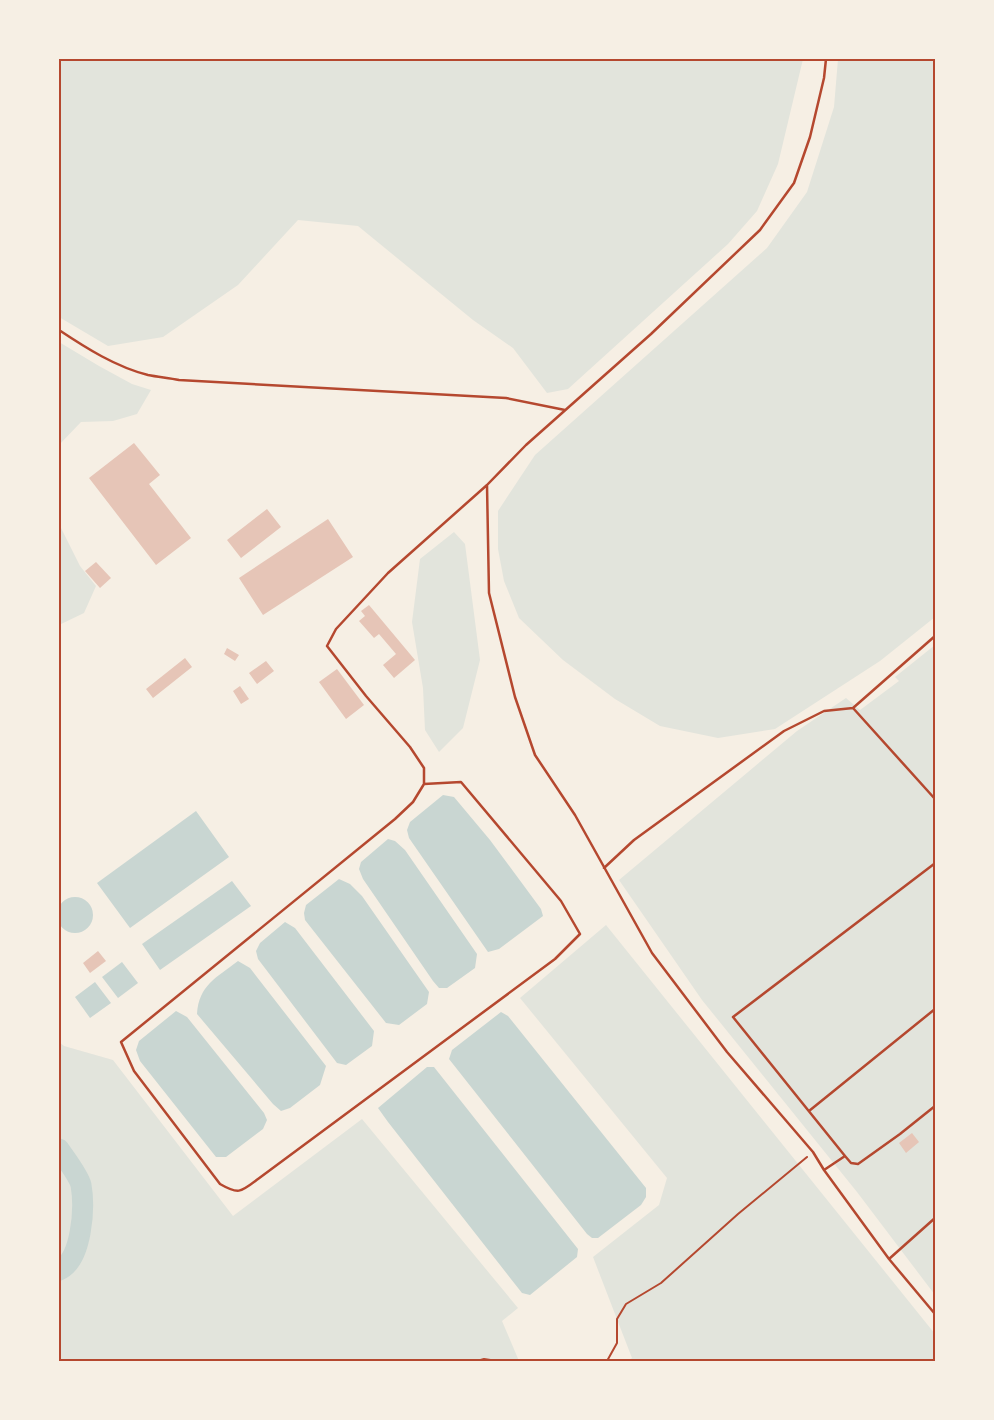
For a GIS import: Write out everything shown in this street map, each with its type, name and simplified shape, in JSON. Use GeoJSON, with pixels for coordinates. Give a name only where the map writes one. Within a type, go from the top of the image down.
{"type":"FeatureCollection","features":[{"type":"Feature","properties":{"kind":"lane"},"geometry":{"type":"LineString","coordinates":[[424,784],[461,782],[561,901],[580,934],[555,959],[258,1179],[243,1190],[232,1191],[220,1184],[134,1071],[121,1042],[396,819],[413,802],[424,784],[424,768],[410,747],[366,696],[327,646],[336,630],[388,573],[487,485],[526,444],[650,334],[760,230],[794,183],[810,137],[824,78],[826,59]]}},
{"type":"Feature","properties":{"kind":"lane"},"geometry":{"type":"LineString","coordinates":[[59,330],[78,343],[120,365],[147,375],[179,380],[506,398],[565,410]]}},
{"type":"Feature","properties":{"kind":"lane"},"geometry":{"type":"LineString","coordinates":[[487,485],[489,593],[515,697],[535,755],[575,815],[652,953],[727,1052],[813,1152],[889,1259],[935,1314]]}},
{"type":"Feature","properties":{"kind":"lane"},"geometry":{"type":"LineString","coordinates":[[604,868],[634,840],[784,731],[824,711],[852,708],[935,636]]}},
{"type":"Feature","properties":{"kind":"lane"},"geometry":{"type":"LineString","coordinates":[[852,708],[935,799]]}},
{"type":"Feature","properties":{"kind":"lane"},"geometry":{"type":"LineString","coordinates":[[935,862],[733,1016],[851,1163],[858,1164],[935,1106]]}},
{"type":"Feature","properties":{"kind":"lane"},"geometry":{"type":"LineString","coordinates":[[809,1112],[935,1009]]}},
{"type":"Feature","properties":{"kind":"lane"},"geometry":{"type":"LineString","coordinates":[[824,1170],[845,1156]]}},
{"type":"Feature","properties":{"kind":"lane"},"geometry":{"type":"LineString","coordinates":[[889,1259],[935,1218]]}},
{"type":"Feature","properties":{"kind":"path"},"geometry":{"type":"LineString","coordinates":[[607,1361],[617,1343],[618,1319],[626,1304],[661,1283],[738,1214],[813,1152]]}},
{"type":"Feature","properties":{"kind":"path"},"geometry":{"type":"LineString","coordinates":[[477,1361],[484,1359],[497,1361]]}},
{"type":"Feature","properties":{"kind":"shaded area"},"geometry":{"type":"Polygon","coordinates":[[[59,59],[803,59],[778,164],[757,211],[728,244],[568,389],[547,393],[513,348],[473,320],[358,226],[298,220],[238,285],[163,337],[108,346],[59,317],[59,59]]]}},
{"type":"Feature","properties":{"kind":"shaded area"},"geometry":{"type":"Polygon","coordinates":[[[838,59],[935,59],[935,617],[880,661],[775,729],[718,738],[660,726],[615,699],[563,660],[519,618],[504,581],[498,549],[498,511],[535,455],[767,248],[807,192],[834,107],[838,59]]]}},
{"type":"Feature","properties":{"kind":"shaded area"},"geometry":{"type":"Polygon","coordinates":[[[59,342],[132,384],[151,390],[137,414],[113,421],[81,422],[59,445],[59,342]]]}},
{"type":"Feature","properties":{"kind":"shaded area"},"geometry":{"type":"Polygon","coordinates":[[[59,524],[80,566],[96,586],[84,613],[59,625],[59,524]]]}},
{"type":"Feature","properties":{"kind":"shaded area"},"geometry":{"type":"Polygon","coordinates":[[[454,532],[465,544],[480,660],[463,728],[439,752],[425,730],[423,688],[412,622],[420,559],[454,532]]]}},
{"type":"Feature","properties":{"kind":"shaded area"},"geometry":{"type":"Polygon","coordinates":[[[935,645],[935,1295],[857,1192],[702,1000],[619,880],[797,731],[846,698],[860,710],[899,681],[895,677],[935,645]]]}},
{"type":"Feature","properties":{"kind":"shaded area"},"geometry":{"type":"Polygon","coordinates":[[[443,795],[454,797],[490,840],[541,909],[543,916],[499,949],[488,952],[409,838],[407,830],[410,822],[443,795]]]}},
{"type":"Feature","properties":{"kind":"shaded area"},"geometry":{"type":"Polygon","coordinates":[[[196,811],[229,857],[130,928],[97,883],[196,811]]]}},
{"type":"Feature","properties":{"kind":"shaded area"},"geometry":{"type":"Polygon","coordinates":[[[388,839],[395,841],[405,850],[477,954],[475,968],[447,988],[439,988],[433,981],[363,879],[359,869],[361,862],[388,839]]]}},
{"type":"Feature","properties":{"kind":"shaded area"},"geometry":{"type":"Polygon","coordinates":[[[339,879],[350,884],[362,896],[429,992],[427,1004],[399,1025],[386,1023],[305,920],[306,905],[339,879]]]}},
{"type":"Feature","properties":{"kind":"shaded area"},"geometry":{"type":"Polygon","coordinates":[[[232,881],[251,906],[160,970],[142,944],[232,881]]]}},
{"type":"Feature","properties":{"kind":"shaded area"},"geometry":{"type":"Polygon","coordinates":[[[75,897],[87,903],[93,915],[87,927],[75,933],[63,927],[57,915],[63,903],[75,897]]]}},
{"type":"Feature","properties":{"kind":"shaded area"},"geometry":{"type":"Polygon","coordinates":[[[285,922],[295,928],[374,1031],[372,1046],[346,1065],[337,1063],[258,959],[256,951],[260,943],[285,922]]]}},
{"type":"Feature","properties":{"kind":"shaded area"},"geometry":{"type":"Polygon","coordinates":[[[606,925],[935,1334],[935,1361],[628,1361],[632,1358],[593,1257],[659,1205],[667,1178],[520,998],[606,925]]]}},
{"type":"Feature","properties":{"kind":"shaded area"},"geometry":{"type":"Polygon","coordinates":[[[238,961],[250,968],[326,1066],[320,1085],[290,1108],[281,1111],[197,1014],[198,1004],[205,989],[238,961]]]}},
{"type":"Feature","properties":{"kind":"shaded area"},"geometry":{"type":"Polygon","coordinates":[[[122,962],[138,983],[118,998],[102,977],[122,962]]]}},
{"type":"Feature","properties":{"kind":"shaded area"},"geometry":{"type":"Polygon","coordinates":[[[95,982],[111,1003],[90,1018],[75,997],[95,982]]]}},
{"type":"Feature","properties":{"kind":"shaded area"},"geometry":{"type":"Polygon","coordinates":[[[176,1011],[187,1017],[264,1113],[267,1120],[263,1129],[226,1157],[216,1157],[140,1061],[136,1050],[139,1041],[176,1011]]]}},
{"type":"Feature","properties":{"kind":"shaded area"},"geometry":{"type":"Polygon","coordinates":[[[501,1012],[508,1016],[646,1188],[646,1197],[641,1205],[598,1238],[592,1238],[587,1234],[449,1059],[452,1050],[501,1012]]]}},
{"type":"Feature","properties":{"kind":"shaded area"},"geometry":{"type":"Polygon","coordinates":[[[59,1042],[64,1046],[113,1060],[233,1216],[362,1119],[518,1308],[502,1321],[519,1361],[59,1361],[59,1042]]]}},
{"type":"Feature","properties":{"kind":"shaded area"},"geometry":{"type":"Polygon","coordinates":[[[427,1067],[434,1067],[578,1249],[577,1257],[530,1295],[522,1293],[378,1108],[427,1067]]]}},
{"type":"Feature","properties":{"kind":"building"},"geometry":{"type":"Polygon","coordinates":[[[134,443],[160,475],[149,484],[191,538],[156,565],[89,478],[134,443]]]}},
{"type":"Feature","properties":{"kind":"building"},"geometry":{"type":"Polygon","coordinates":[[[267,509],[281,527],[241,558],[227,540],[267,509]]]}},
{"type":"Feature","properties":{"kind":"building"},"geometry":{"type":"Polygon","coordinates":[[[328,519],[353,557],[263,615],[239,578],[328,519]]]}},
{"type":"Feature","properties":{"kind":"building"},"geometry":{"type":"Polygon","coordinates":[[[96,562],[111,578],[100,588],[85,571],[96,562]]]}},
{"type":"Feature","properties":{"kind":"building"},"geometry":{"type":"Polygon","coordinates":[[[369,605],[415,660],[394,678],[383,665],[396,654],[379,634],[374,638],[359,621],[365,616],[361,611],[369,605]]]}},
{"type":"Feature","properties":{"kind":"building"},"geometry":{"type":"Polygon","coordinates":[[[227,648],[239,655],[235,661],[224,654],[227,648]]]}},
{"type":"Feature","properties":{"kind":"building"},"geometry":{"type":"Polygon","coordinates":[[[185,658],[192,667],[153,698],[146,689],[185,658]]]}},
{"type":"Feature","properties":{"kind":"building"},"geometry":{"type":"Polygon","coordinates":[[[266,661],[274,671],[257,684],[249,673],[266,661]]]}},
{"type":"Feature","properties":{"kind":"building"},"geometry":{"type":"Polygon","coordinates":[[[337,669],[364,705],[346,719],[319,682],[337,669]]]}},
{"type":"Feature","properties":{"kind":"building"},"geometry":{"type":"Polygon","coordinates":[[[240,686],[249,699],[241,704],[233,691],[240,686]]]}},
{"type":"Feature","properties":{"kind":"building"},"geometry":{"type":"Polygon","coordinates":[[[98,951],[106,961],[90,973],[83,963],[98,951]]]}},
{"type":"Feature","properties":{"kind":"building"},"geometry":{"type":"Polygon","coordinates":[[[912,1133],[919,1142],[906,1153],[899,1143],[912,1133]]]}},
{"type":"Feature","properties":{"kind":"waterway"},"geometry":{"type":"LineString","coordinates":[[59,1149],[80,1181],[82,1195],[82,1219],[77,1245],[73,1256],[59,1270]]}}]}
